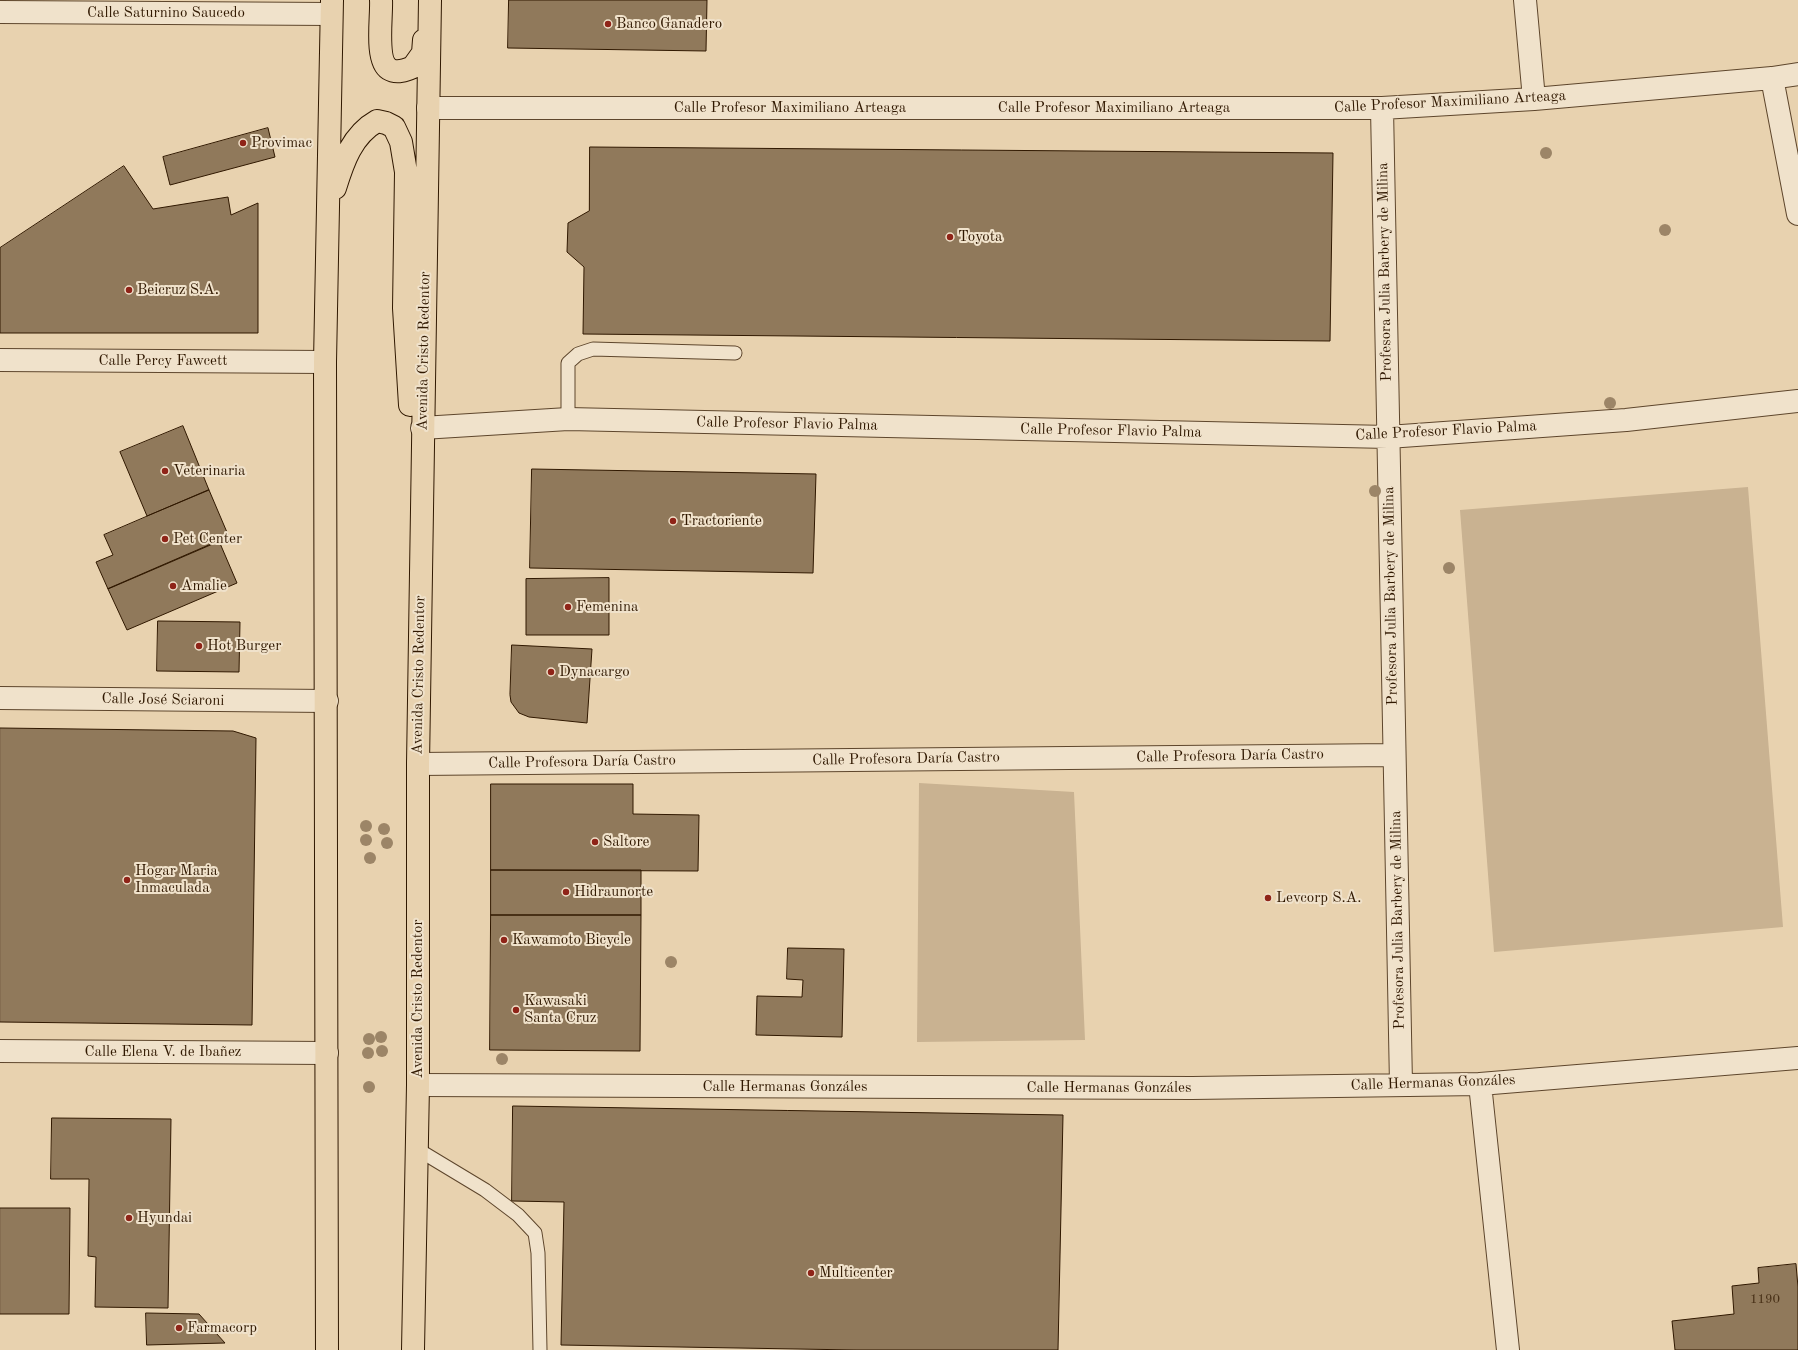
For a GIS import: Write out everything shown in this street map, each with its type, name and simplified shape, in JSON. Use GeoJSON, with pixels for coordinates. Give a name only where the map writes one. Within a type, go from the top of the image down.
{"type":"FeatureCollection","features":[{"type":"Feature","properties":{"kind":"main road"},"geometry":{"type":"LineString","coordinates":[[381,0],[380,34],[383,61],[390,70],[398,72],[413,67],[422,53],[429,0]]}},
{"type":"Feature","properties":{"kind":"main road","name":"Avenida Cristo Redentor"},"geometry":{"type":"LineString","coordinates":[[413,1350],[418,1085],[418,764],[429,0]]}},
{"type":"Feature","properties":{"kind":"main road"},"geometry":{"type":"LineString","coordinates":[[327,1350],[327,701],[325,362],[332,7]]}},
{"type":"Feature","properties":{"kind":"main road"},"geometry":{"type":"LineString","coordinates":[[328,209],[343,163],[358,136],[377,121],[394,127],[401,142],[406,172],[404,301],[405,339],[412,434],[417,465],[422,479]]}},
{"type":"Feature","properties":{"kind":"street"},"geometry":{"type":"LineString","coordinates":[[1525,0],[1534,99]]}},
{"type":"Feature","properties":{"kind":"street","name":"Calle Saturnino Saucedo"},"geometry":{"type":"LineString","coordinates":[[0,12],[332,7]]}},
{"type":"Feature","properties":{"kind":"street","name":"Calle Profesor Maximiliano Arteaga"},"geometry":{"type":"LineString","coordinates":[[428,108],[1382,108],[1534,99],[1772,78],[1798,74]]}},
{"type":"Feature","properties":{"kind":"street"},"geometry":{"type":"LineString","coordinates":[[1772,78],[1798,214]]}},
{"type":"Feature","properties":{"kind":"street","name":"Profesora Julia Barbery de Milina"},"geometry":{"type":"LineString","coordinates":[[1382,108],[1401,1084]]}},
{"type":"Feature","properties":{"kind":"street","name":"Calle Percy Fawcett"},"geometry":{"type":"LineString","coordinates":[[0,360],[325,362]]}},
{"type":"Feature","properties":{"kind":"street","name":"Calle Profesor Flavio Palma"},"geometry":{"type":"LineString","coordinates":[[422,428],[568,419],[1388,437],[1626,420],[1798,401]]}},
{"type":"Feature","properties":{"kind":"street","name":"Calle José Sciaroni"},"geometry":{"type":"LineString","coordinates":[[0,698],[327,701]]}},
{"type":"Feature","properties":{"kind":"street","name":"Calle Profesora Daría Castro"},"geometry":{"type":"LineString","coordinates":[[418,764],[1394,755]]}},
{"type":"Feature","properties":{"kind":"street","name":"Calle Elena V. de Ibañez"},"geometry":{"type":"LineString","coordinates":[[0,1051],[327,1053]]}},
{"type":"Feature","properties":{"kind":"street","name":"Calle Hermanas Gonzáles"},"geometry":{"type":"LineString","coordinates":[[418,1085],[1192,1088],[1480,1084],[1798,1058]]}},
{"type":"Feature","properties":{"kind":"street"},"geometry":{"type":"LineString","coordinates":[[1480,1084],[1508,1350]]}},
{"type":"Feature","properties":{"kind":"lane"},"geometry":{"type":"LineString","coordinates":[[568,419],[568,363],[578,354],[593,349],[735,353]]}},
{"type":"Feature","properties":{"kind":"lane"},"geometry":{"type":"LineString","coordinates":[[417,1149],[485,1190],[518,1215],[535,1233],[538,1253],[540,1350]]}},
{"type":"Feature","properties":{"kind":"shaded area"},"geometry":{"type":"Polygon","coordinates":[[[1748,487],[1783,927],[1494,952],[1460,510],[1748,487]]]}},
{"type":"Feature","properties":{"kind":"shaded area"},"geometry":{"type":"Polygon","coordinates":[[[919,783],[1074,792],[1085,1040],[917,1042],[919,783]]]}},
{"type":"Feature","properties":{"kind":"building","name":"Banco Ganadero"},"geometry":{"type":"Polygon","coordinates":[[[509,0],[707,0],[706,51],[508,48],[509,0]]]}},
{"type":"Feature","properties":{"kind":"building","name":"Provimac"},"geometry":{"type":"Polygon","coordinates":[[[268,128],[275,157],[170,185],[163,157],[268,128]]]}},
{"type":"Feature","properties":{"kind":"building","name":"Toyota"},"geometry":{"type":"Polygon","coordinates":[[[590,147],[1333,153],[1330,341],[583,334],[584,267],[567,252],[568,223],[589,211],[590,147]]]}},
{"type":"Feature","properties":{"kind":"building","name":"Beicruz S.A."},"geometry":{"type":"Polygon","coordinates":[[[124,166],[153,209],[228,197],[231,215],[258,203],[258,333],[0,333],[0,248],[124,166]]]}},
{"type":"Feature","properties":{"kind":"building","name":"Veterinaria"},"geometry":{"type":"Polygon","coordinates":[[[183,426],[209,490],[147,516],[120,452],[183,426]]]}},
{"type":"Feature","properties":{"kind":"building","name":"Tractoriente"},"geometry":{"type":"Polygon","coordinates":[[[532,469],[816,474],[813,573],[530,568],[532,469]]]}},
{"type":"Feature","properties":{"kind":"building","name":"Pet Center"},"geometry":{"type":"Polygon","coordinates":[[[209,490],[229,537],[108,589],[96,562],[113,555],[104,535],[209,490]]]}},
{"type":"Feature","properties":{"kind":"building","name":"Amalie"},"geometry":{"type":"Polygon","coordinates":[[[219,541],[237,583],[127,630],[108,589],[219,541]]]}},
{"type":"Feature","properties":{"kind":"building","name":"Femenina"},"geometry":{"type":"Polygon","coordinates":[[[609,578],[609,635],[526,635],[526,579],[609,578]]]}},
{"type":"Feature","properties":{"kind":"building","name":"Hot Burger"},"geometry":{"type":"Polygon","coordinates":[[[158,621],[240,622],[239,672],[157,671],[158,621]]]}},
{"type":"Feature","properties":{"kind":"building","name":"Dynacargo"},"geometry":{"type":"Polygon","coordinates":[[[512,645],[592,649],[587,723],[529,717],[519,713],[511,702],[510,695],[512,645]]]}},
{"type":"Feature","properties":{"kind":"building","name":"Hogar Maria Inmaculada"},"geometry":{"type":"Polygon","coordinates":[[[0,728],[233,731],[256,738],[252,1025],[0,1022],[0,728]]]}},
{"type":"Feature","properties":{"kind":"building","name":"Saltore"},"geometry":{"type":"Polygon","coordinates":[[[491,784],[633,784],[633,814],[699,815],[698,871],[491,870],[491,784]]]}},
{"type":"Feature","properties":{"kind":"building","name":"Hidraunorte"},"geometry":{"type":"Polygon","coordinates":[[[491,870],[641,870],[641,915],[491,915],[491,870]]]}},
{"type":"Feature","properties":{"kind":"building"},"geometry":{"type":"Polygon","coordinates":[[[491,915],[641,915],[640,1051],[490,1050],[491,915]]]}},
{"type":"Feature","properties":{"kind":"building"},"geometry":{"type":"Polygon","coordinates":[[[788,948],[844,949],[842,1037],[756,1035],[757,996],[802,997],[803,980],[787,979],[788,948]]]}},
{"type":"Feature","properties":{"kind":"building","name":"Multicenter"},"geometry":{"type":"Polygon","coordinates":[[[513,1106],[1063,1115],[1058,1350],[856,1350],[561,1345],[564,1202],[512,1201],[513,1106]]]}},
{"type":"Feature","properties":{"kind":"building","name":"Hyundai"},"geometry":{"type":"Polygon","coordinates":[[[52,1118],[171,1119],[168,1308],[95,1307],[96,1257],[88,1256],[89,1179],[51,1179],[52,1118]]]}},
{"type":"Feature","properties":{"kind":"building"},"geometry":{"type":"Polygon","coordinates":[[[0,1208],[70,1208],[69,1314],[0,1314],[0,1208]]]}},
{"type":"Feature","properties":{"kind":"building"},"geometry":{"type":"Polygon","coordinates":[[[1796,1264],[1798,1287],[1798,1350],[1675,1350],[1672,1321],[1734,1314],[1732,1286],[1759,1283],[1758,1268],[1796,1264]]]}},
{"type":"Feature","properties":{"kind":"building","name":"Farmacorp"},"geometry":{"type":"Polygon","coordinates":[[[146,1313],[199,1314],[225,1343],[147,1345],[146,1313]]]}},
{"type":"Feature","properties":{"kind":"place","name":"Banco Ganadero"},"geometry":{"type":"Point","coordinates":[608,24]}},
{"type":"Feature","properties":{"kind":"place","name":"Provimac"},"geometry":{"type":"Point","coordinates":[243,143]}},
{"type":"Feature","properties":{"kind":"place","name":"Toyota"},"geometry":{"type":"Point","coordinates":[950,237]}},
{"type":"Feature","properties":{"kind":"place","name":"Beicruz S.A."},"geometry":{"type":"Point","coordinates":[129,290]}},
{"type":"Feature","properties":{"kind":"place","name":"Veterinaria"},"geometry":{"type":"Point","coordinates":[165,471]}},
{"type":"Feature","properties":{"kind":"place","name":"Tractoriente"},"geometry":{"type":"Point","coordinates":[673,521]}},
{"type":"Feature","properties":{"kind":"place","name":"Pet Center"},"geometry":{"type":"Point","coordinates":[165,539]}},
{"type":"Feature","properties":{"kind":"place","name":"Amalie"},"geometry":{"type":"Point","coordinates":[173,586]}},
{"type":"Feature","properties":{"kind":"place","name":"Femenina"},"geometry":{"type":"Point","coordinates":[568,607]}},
{"type":"Feature","properties":{"kind":"place","name":"Hot Burger"},"geometry":{"type":"Point","coordinates":[199,646]}},
{"type":"Feature","properties":{"kind":"place","name":"Dynacargo"},"geometry":{"type":"Point","coordinates":[551,672]}},
{"type":"Feature","properties":{"kind":"place","name":"Saltore"},"geometry":{"type":"Point","coordinates":[595,842]}},
{"type":"Feature","properties":{"kind":"place","name":"Hogar Maria Inmaculada"},"geometry":{"type":"Point","coordinates":[127,880]}},
{"type":"Feature","properties":{"kind":"place","name":"Hidraunorte"},"geometry":{"type":"Point","coordinates":[566,892]}},
{"type":"Feature","properties":{"kind":"place","name":"Levcorp S.A."},"geometry":{"type":"Point","coordinates":[1268,898]}},
{"type":"Feature","properties":{"kind":"place","name":"Kawamoto Bicycle"},"geometry":{"type":"Point","coordinates":[504,940]}},
{"type":"Feature","properties":{"kind":"place","name":"Kawasaki Santa Cruz"},"geometry":{"type":"Point","coordinates":[516,1010]}},
{"type":"Feature","properties":{"kind":"place","name":"Hyundai"},"geometry":{"type":"Point","coordinates":[129,1218]}},
{"type":"Feature","properties":{"kind":"place","name":"Multicenter"},"geometry":{"type":"Point","coordinates":[811,1273]}},
{"type":"Feature","properties":{"kind":"place","name":"Farmacorp"},"geometry":{"type":"Point","coordinates":[179,1328]}}]}
